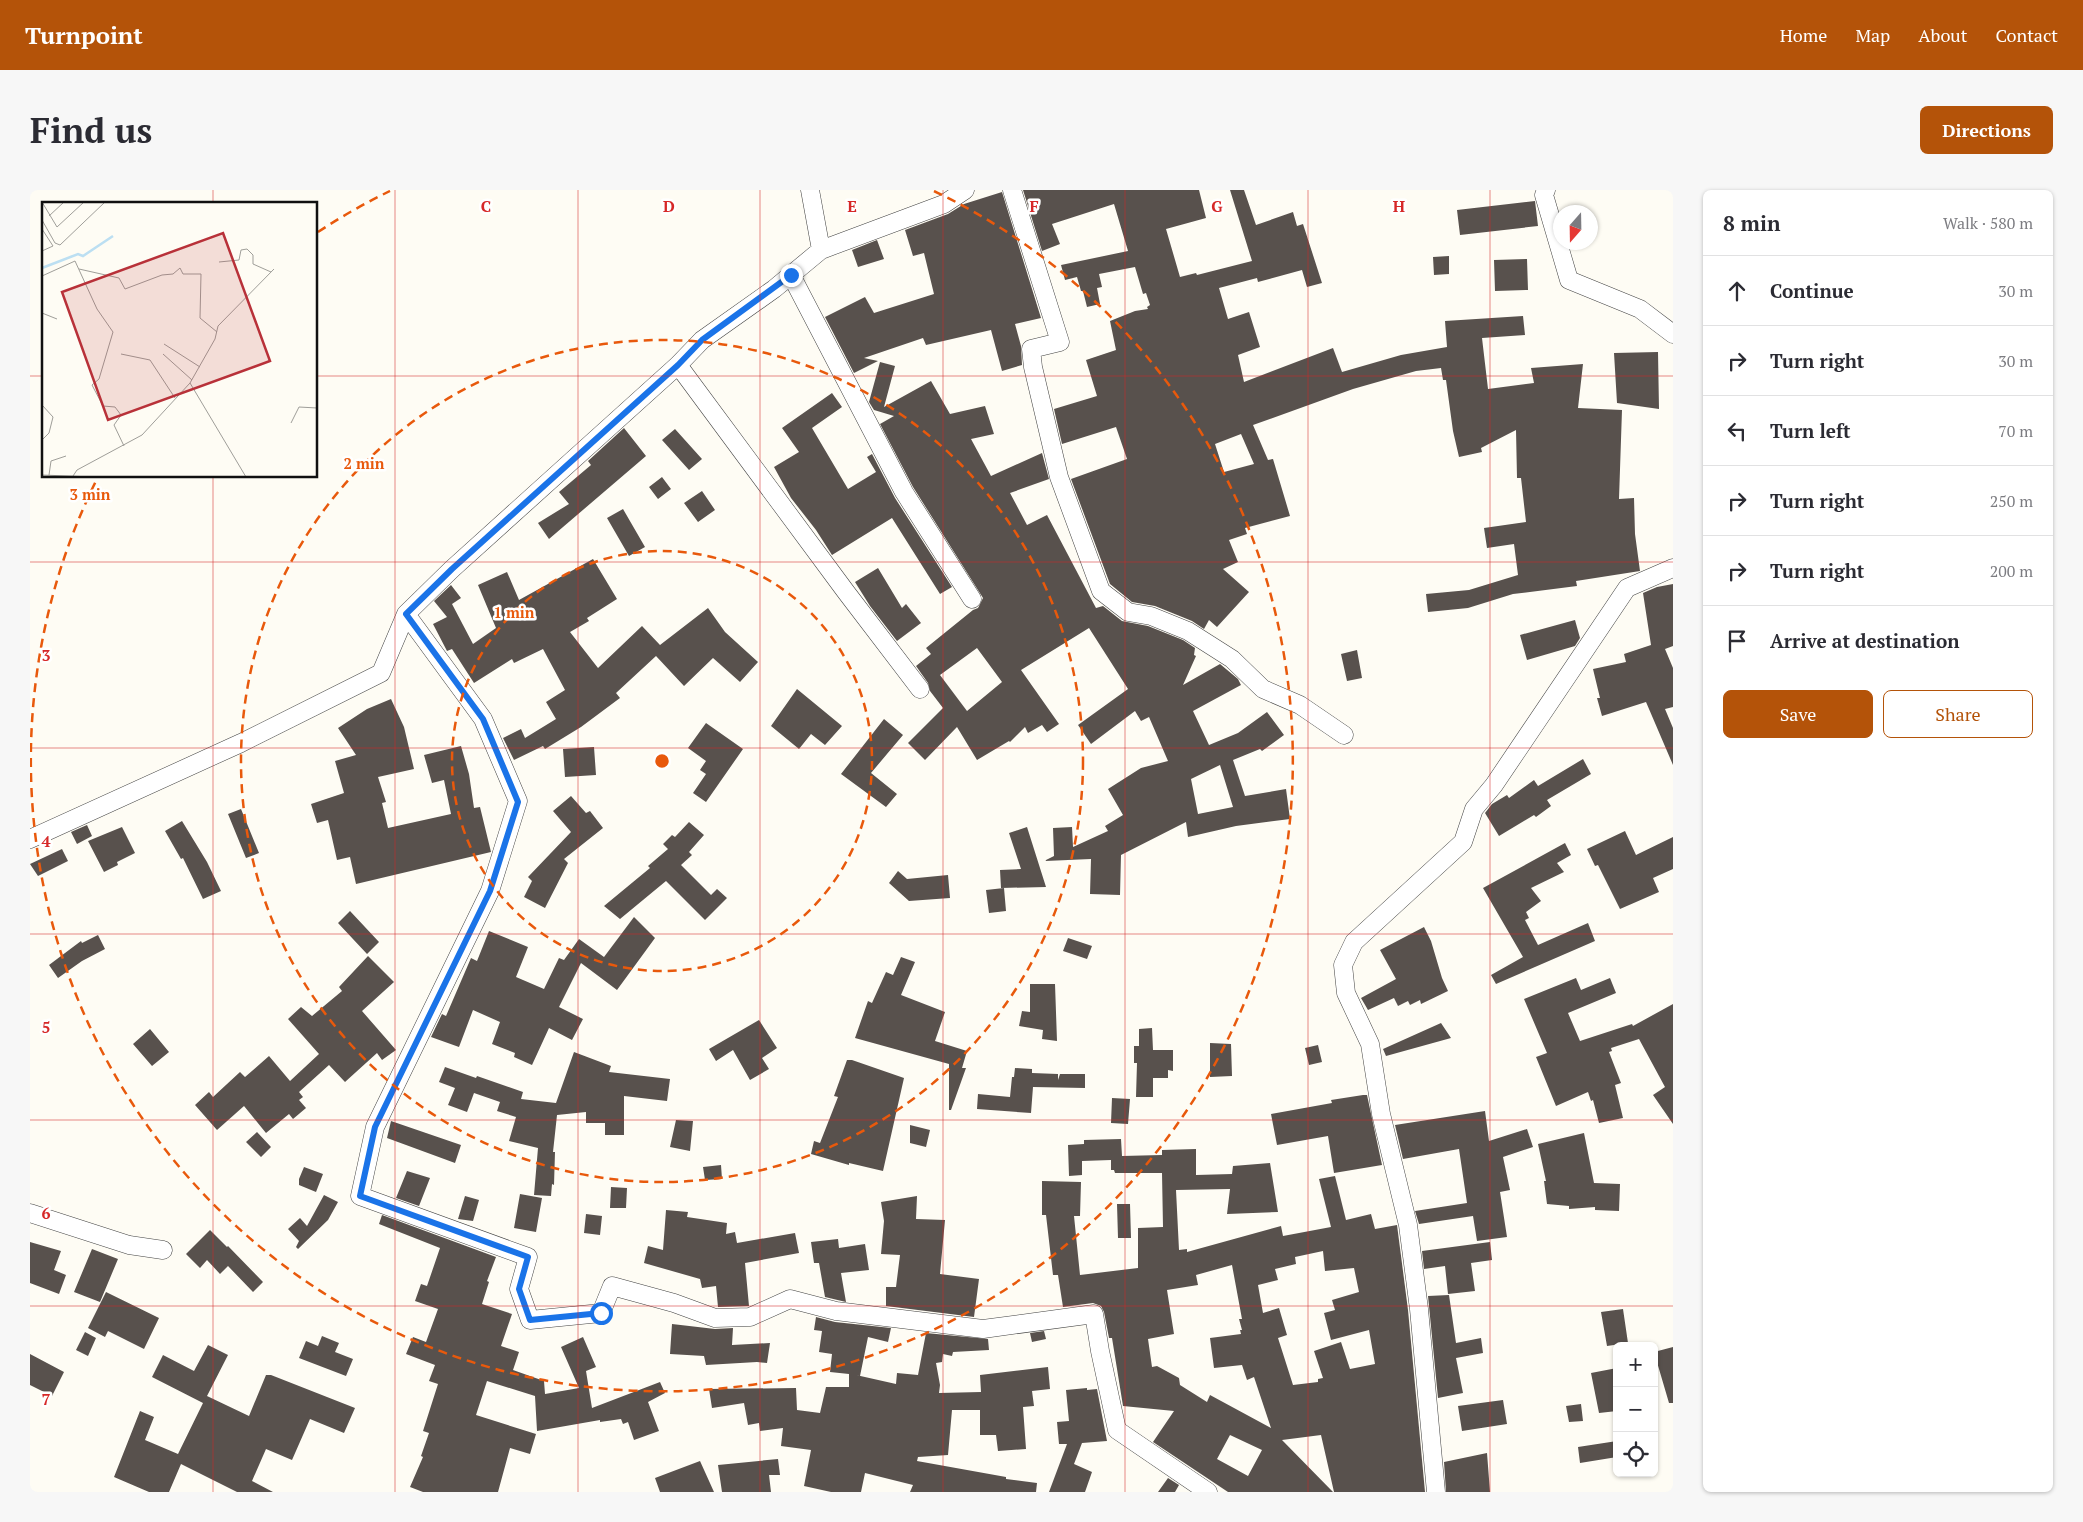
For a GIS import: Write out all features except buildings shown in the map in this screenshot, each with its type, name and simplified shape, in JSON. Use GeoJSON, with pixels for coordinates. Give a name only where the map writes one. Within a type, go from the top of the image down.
{"type":"FeatureCollection","features":[{"type":"Feature","properties":{"kind":"street"},"geometry":{"type":"LineString","coordinates":[[810,190],[821,250]]}},
{"type":"Feature","properties":{"kind":"street"},"geometry":{"type":"LineString","coordinates":[[30,839],[241,743],[381,672],[406,614],[452,569],[678,365],[702,340],[791,275],[821,250],[944,204],[965,190]]}},
{"type":"Feature","properties":{"kind":"street"},"geometry":{"type":"LineString","coordinates":[[1012,190],[1060,342],[1031,349],[1034,367],[1059,477],[1101,591],[1128,612],[1151,616],[1188,631],[1232,659],[1263,689],[1300,705],[1344,735]]}},
{"type":"Feature","properties":{"kind":"street"},"geometry":{"type":"LineString","coordinates":[[1546,190],[1544,195],[1569,280],[1640,309],[1673,334]]}},
{"type":"Feature","properties":{"kind":"street"},"geometry":{"type":"LineString","coordinates":[[791,275],[904,492],[972,599]]}},
{"type":"Feature","properties":{"kind":"street"},"geometry":{"type":"LineString","coordinates":[[678,365],[920,689]]}},
{"type":"Feature","properties":{"kind":"street"},"geometry":{"type":"LineString","coordinates":[[1436,1492],[1419,1309],[1408,1225],[1381,1114],[1370,1044],[1346,993],[1342,965],[1354,942],[1463,842],[1474,809],[1494,785],[1627,588],[1673,568]]}},
{"type":"Feature","properties":{"kind":"street"},"geometry":{"type":"LineString","coordinates":[[406,614],[483,719],[518,802],[490,891],[375,1127],[360,1196],[528,1257],[519,1289],[530,1320],[601,1313],[612,1286],[674,1303],[715,1318],[750,1317],[790,1299],[836,1311],[983,1329],[1094,1314],[1117,1430],[1208,1492]]}},
{"type":"Feature","properties":{"kind":"street"},"geometry":{"type":"LineString","coordinates":[[30,1213],[128,1245],[163,1250]]}},
{"type":"Feature","properties":{"kind":"route"},"geometry":{"type":"LineString","coordinates":[[601,1313],[530,1320],[519,1289],[528,1257],[360,1196],[375,1127],[490,891],[518,802],[483,719],[406,614],[452,569],[678,365],[702,340],[791,275]]}}]}
